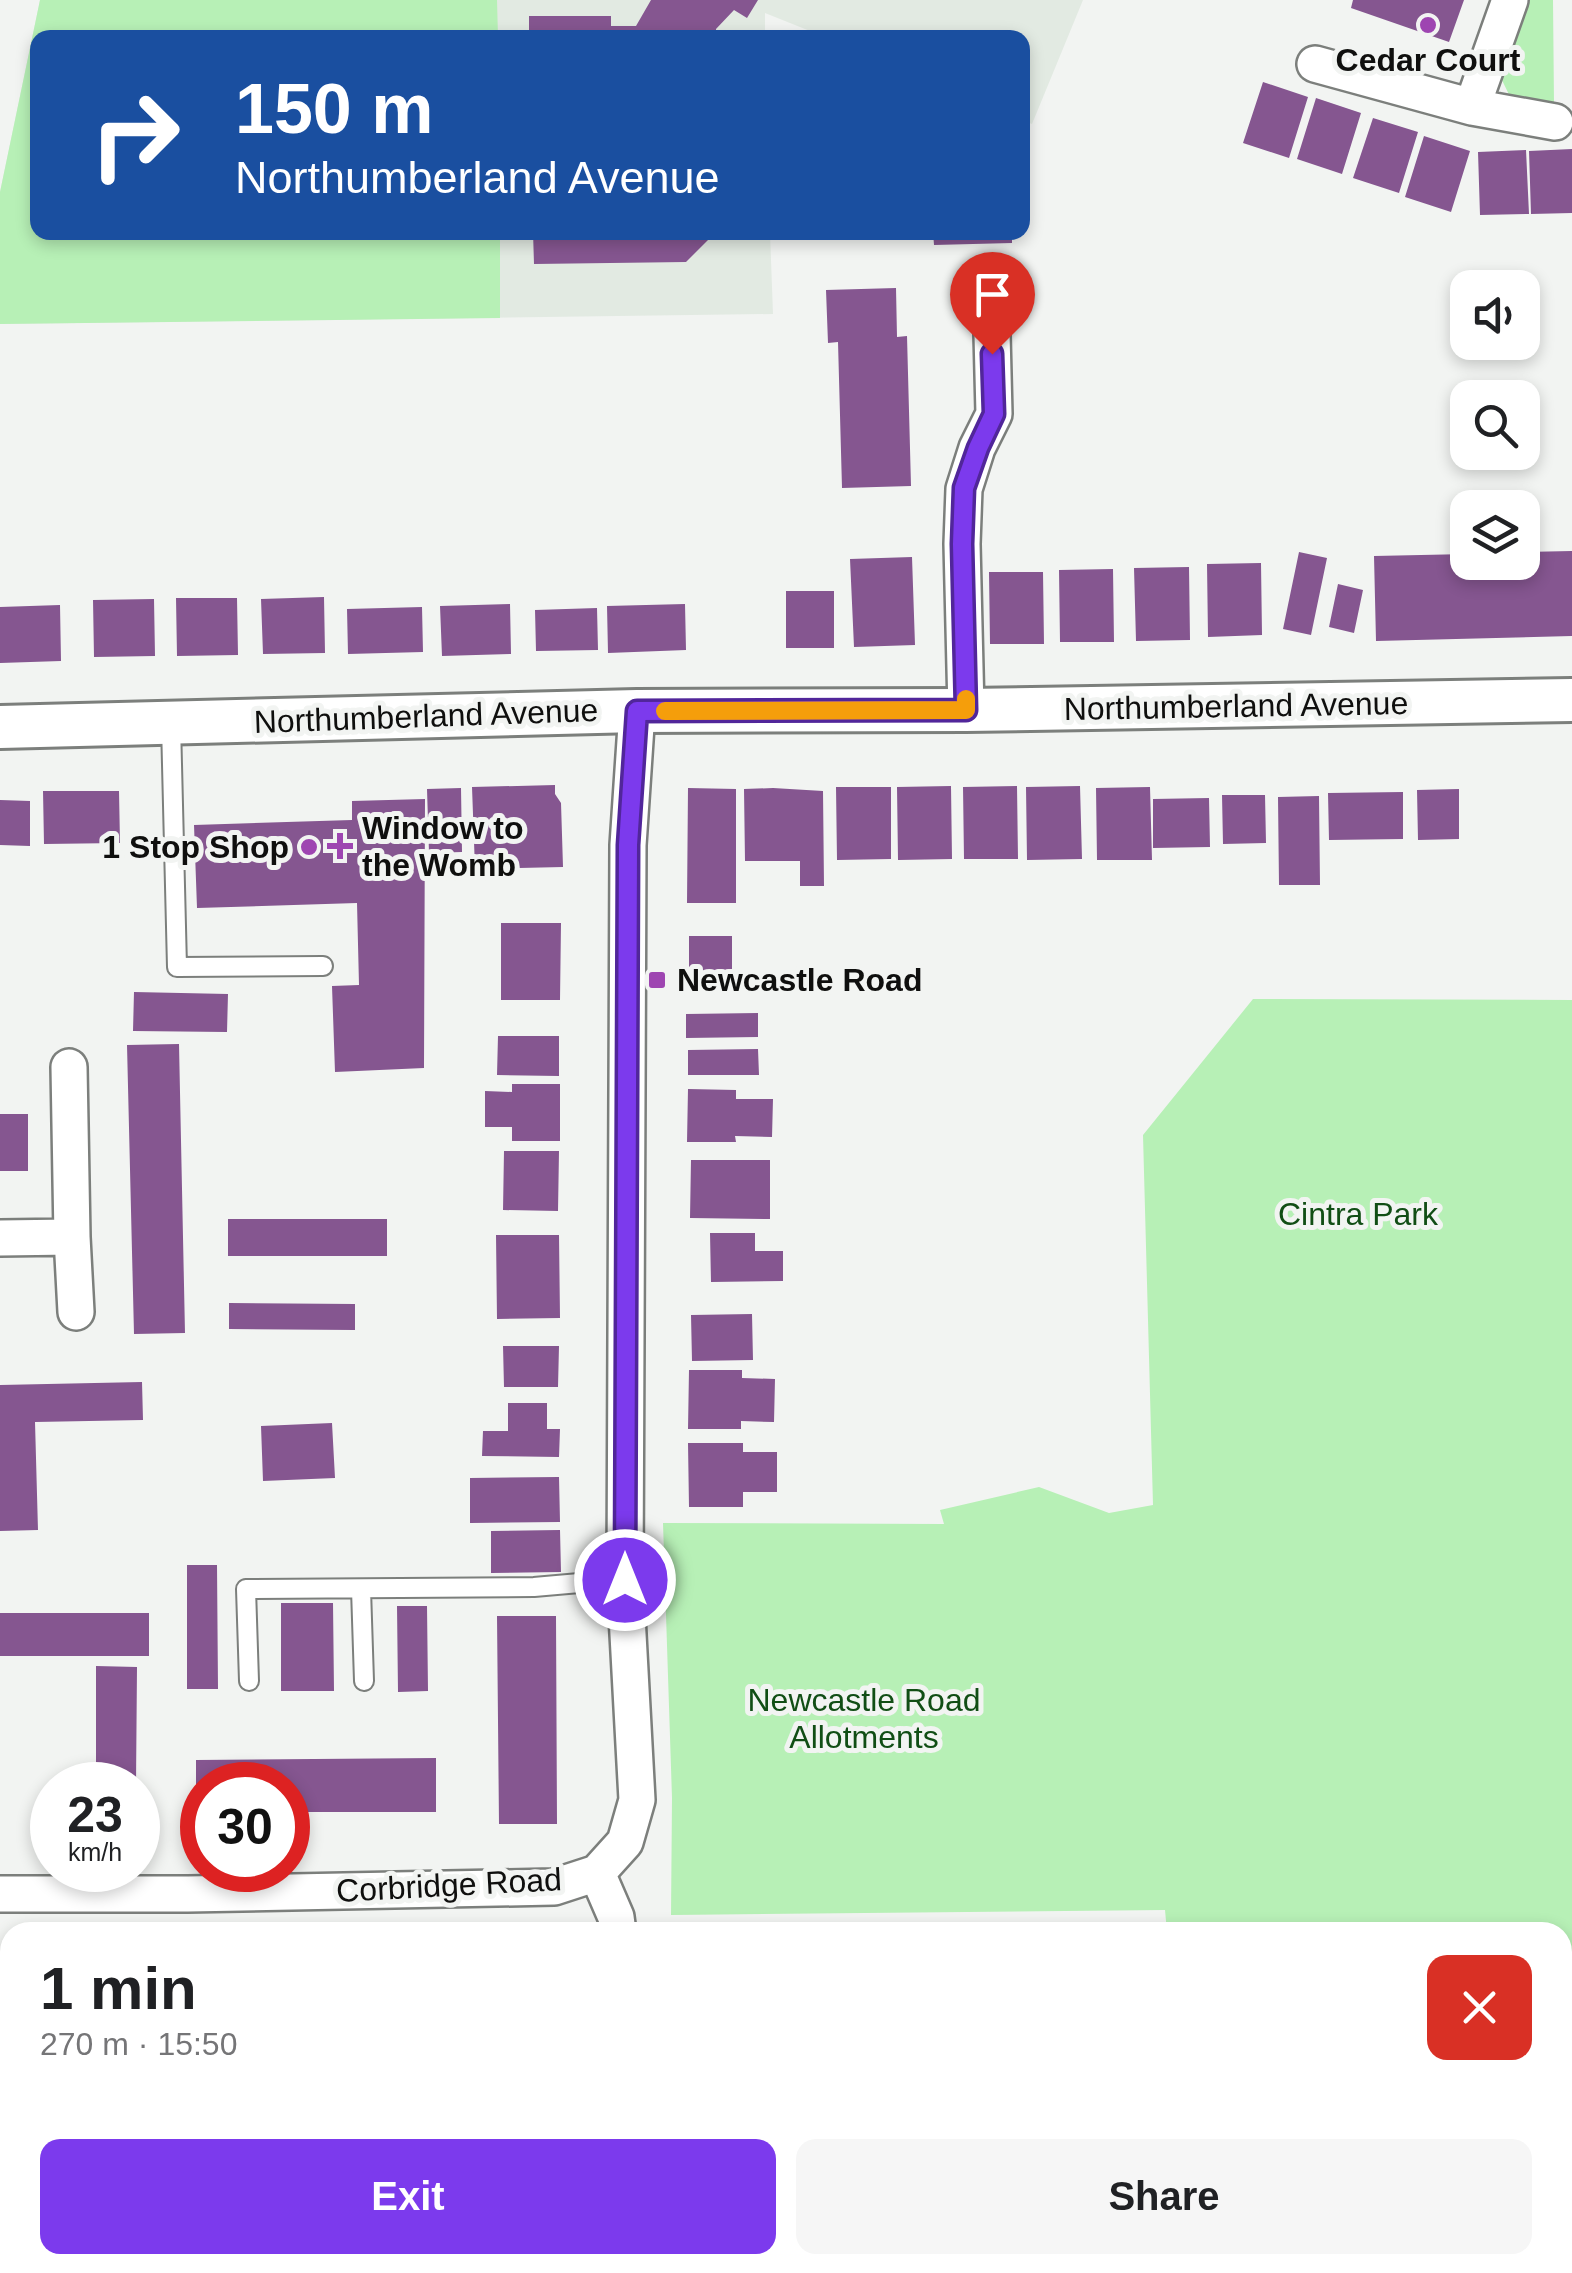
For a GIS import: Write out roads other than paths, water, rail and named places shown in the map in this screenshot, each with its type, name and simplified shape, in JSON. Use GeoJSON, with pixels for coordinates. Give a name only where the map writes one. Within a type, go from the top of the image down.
{"type":"FeatureCollection","features":[{"type":"Feature","properties":{"kind":"street"},"geometry":{"type":"LineString","coordinates":[[1472,107],[1510,0]]}},
{"type":"Feature","properties":{"kind":"street"},"geometry":{"type":"LineString","coordinates":[[1316,64],[1472,107],[1555,122]]}},
{"type":"Feature","properties":{"kind":"street"},"geometry":{"type":"LineString","coordinates":[[966,710],[964,488],[994,414],[991,294]]}},
{"type":"Feature","properties":{"kind":"street","name":"Northumberland Avenue"},"geometry":{"type":"LineString","coordinates":[[0,728],[637,711],[1572,700]]}},
{"type":"Feature","properties":{"kind":"street"},"geometry":{"type":"LineString","coordinates":[[617,1922],[597,1873],[625,1842],[637,1800],[625,1580],[628,863],[637,711]]}},
{"type":"Feature","properties":{"kind":"street"},"geometry":{"type":"LineString","coordinates":[[69,1066],[76,1312]]}},
{"type":"Feature","properties":{"kind":"street"},"geometry":{"type":"LineString","coordinates":[[0,1238],[72,1237]]}},
{"type":"Feature","properties":{"kind":"street","name":"Corbridge Road"},"geometry":{"type":"LineString","coordinates":[[0,1894],[554,1886],[597,1873]]}},
{"type":"Feature","properties":{"kind":"lane"},"geometry":{"type":"LineString","coordinates":[[171,723],[176,967],[323,966]]}},
{"type":"Feature","properties":{"kind":"lane"},"geometry":{"type":"LineString","coordinates":[[249,1681],[246,1589],[534,1586],[625,1580]]}},
{"type":"Feature","properties":{"kind":"lane"},"geometry":{"type":"LineString","coordinates":[[361,1589],[364,1681]]}},
{"type":"Feature","properties":{"kind":"place","name":"Cedar Court"},"geometry":{"type":"Point","coordinates":[1428,25]}},
{"type":"Feature","properties":{"kind":"place","name":"Window to the Womb"},"geometry":{"type":"Point","coordinates":[340,846]}},
{"type":"Feature","properties":{"kind":"place","name":"1 Stop Shop"},"geometry":{"type":"Point","coordinates":[309,847]}},
{"type":"Feature","properties":{"kind":"place","name":"Newcastle Road"},"geometry":{"type":"Point","coordinates":[657,980]}},
{"type":"Feature","properties":{"kind":"park label","name":"Cintra Park"},"geometry":{"type":"Point","coordinates":[1358,1214]}},
{"type":"Feature","properties":{"kind":"park label","name":"Newcastle Road Allotments"},"geometry":{"type":"Point","coordinates":[864,1718]}}]}
